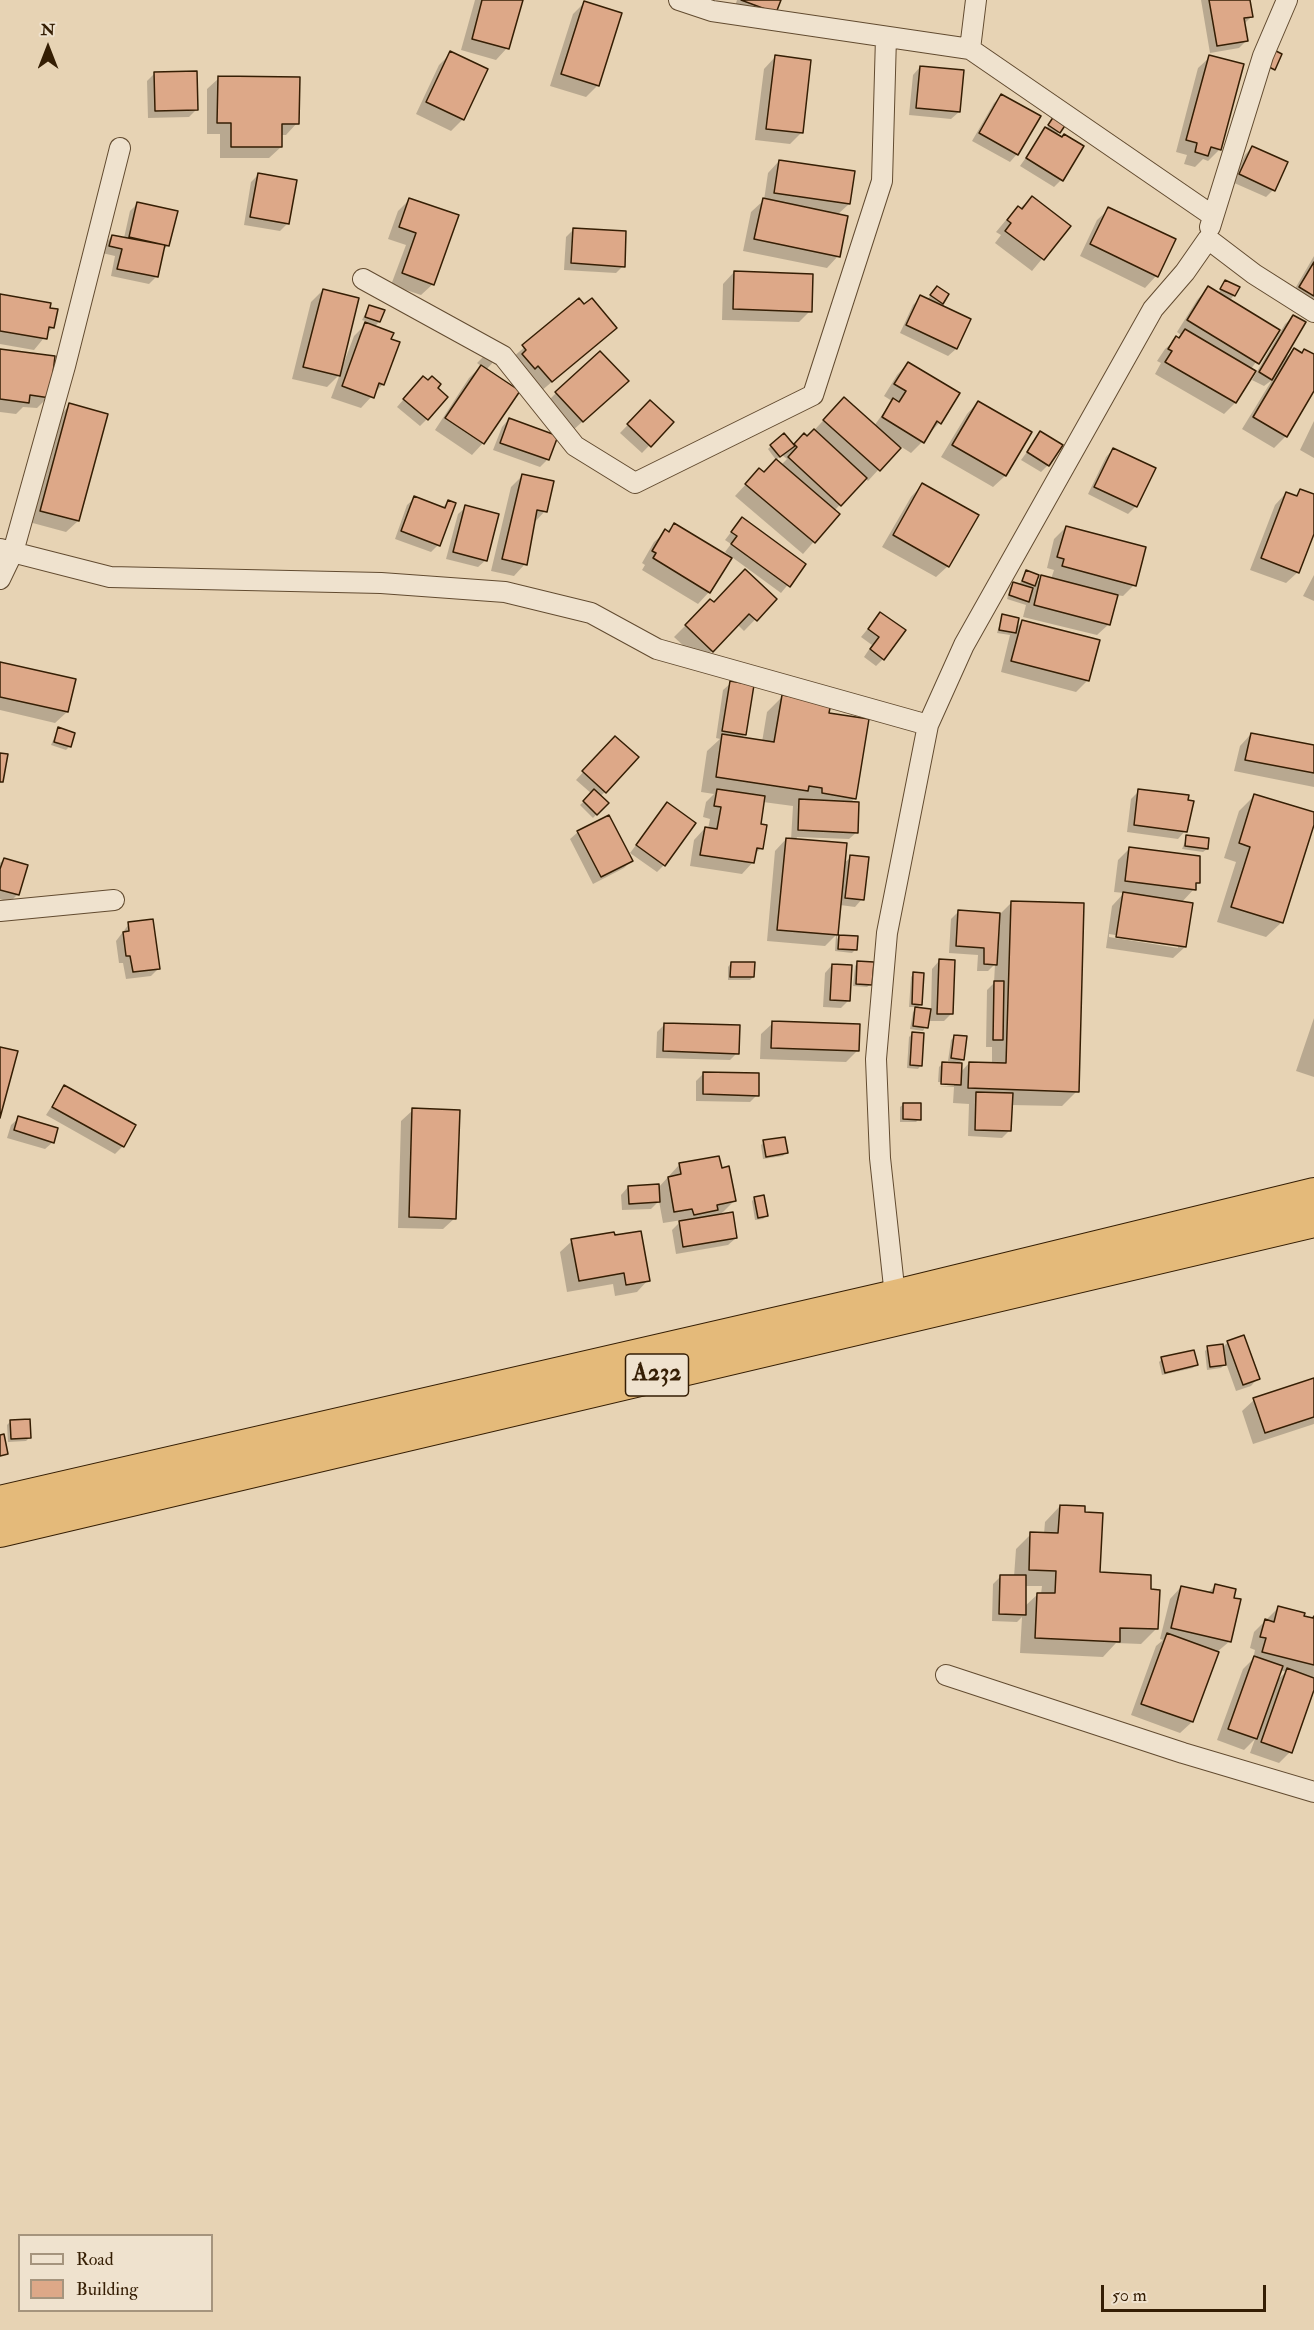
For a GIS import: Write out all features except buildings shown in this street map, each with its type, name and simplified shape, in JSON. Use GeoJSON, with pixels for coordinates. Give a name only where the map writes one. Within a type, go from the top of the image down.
{"type":"FeatureCollection","features":[{"type":"Feature","properties":{"kind":"highway","name":"A232"},"geometry":{"type":"LineString","coordinates":[[0,1502],[895,1296],[1314,1194]]}},
{"type":"Feature","properties":{"kind":"highway","name":"A232"},"geometry":{"type":"LineString","coordinates":[[0,1531],[1314,1221]]}},
{"type":"Feature","properties":{"kind":"street"},"geometry":{"type":"LineString","coordinates":[[679,0],[712,11],[970,49],[1213,216]]}},
{"type":"Feature","properties":{"kind":"street"},"geometry":{"type":"LineString","coordinates":[[970,49],[976,0]]}},
{"type":"Feature","properties":{"kind":"street"},"geometry":{"type":"LineString","coordinates":[[895,1296],[880,1158],[876,1059],[887,933],[928,724],[964,645],[1153,309],[1185,273],[1208,238],[1263,57],[1287,0]]}},
{"type":"Feature","properties":{"kind":"street"},"geometry":{"type":"LineString","coordinates":[[363,279],[503,356],[575,446],[635,483],[813,395],[882,181],[886,37]]}},
{"type":"Feature","properties":{"kind":"street"},"geometry":{"type":"LineString","coordinates":[[0,579],[6,550],[65,366],[120,148]]}},
{"type":"Feature","properties":{"kind":"street"},"geometry":{"type":"LineString","coordinates":[[1208,238],[1254,274],[1314,312]]}},
{"type":"Feature","properties":{"kind":"street"},"geometry":{"type":"LineString","coordinates":[[6,550],[110,577],[381,583],[505,592],[591,613],[657,649],[928,724]]}},
{"type":"Feature","properties":{"kind":"street"},"geometry":{"type":"LineString","coordinates":[[0,911],[114,900]]}},
{"type":"Feature","properties":{"kind":"street"},"geometry":{"type":"LineString","coordinates":[[946,1675],[1183,1753],[1314,1792]]}}]}
